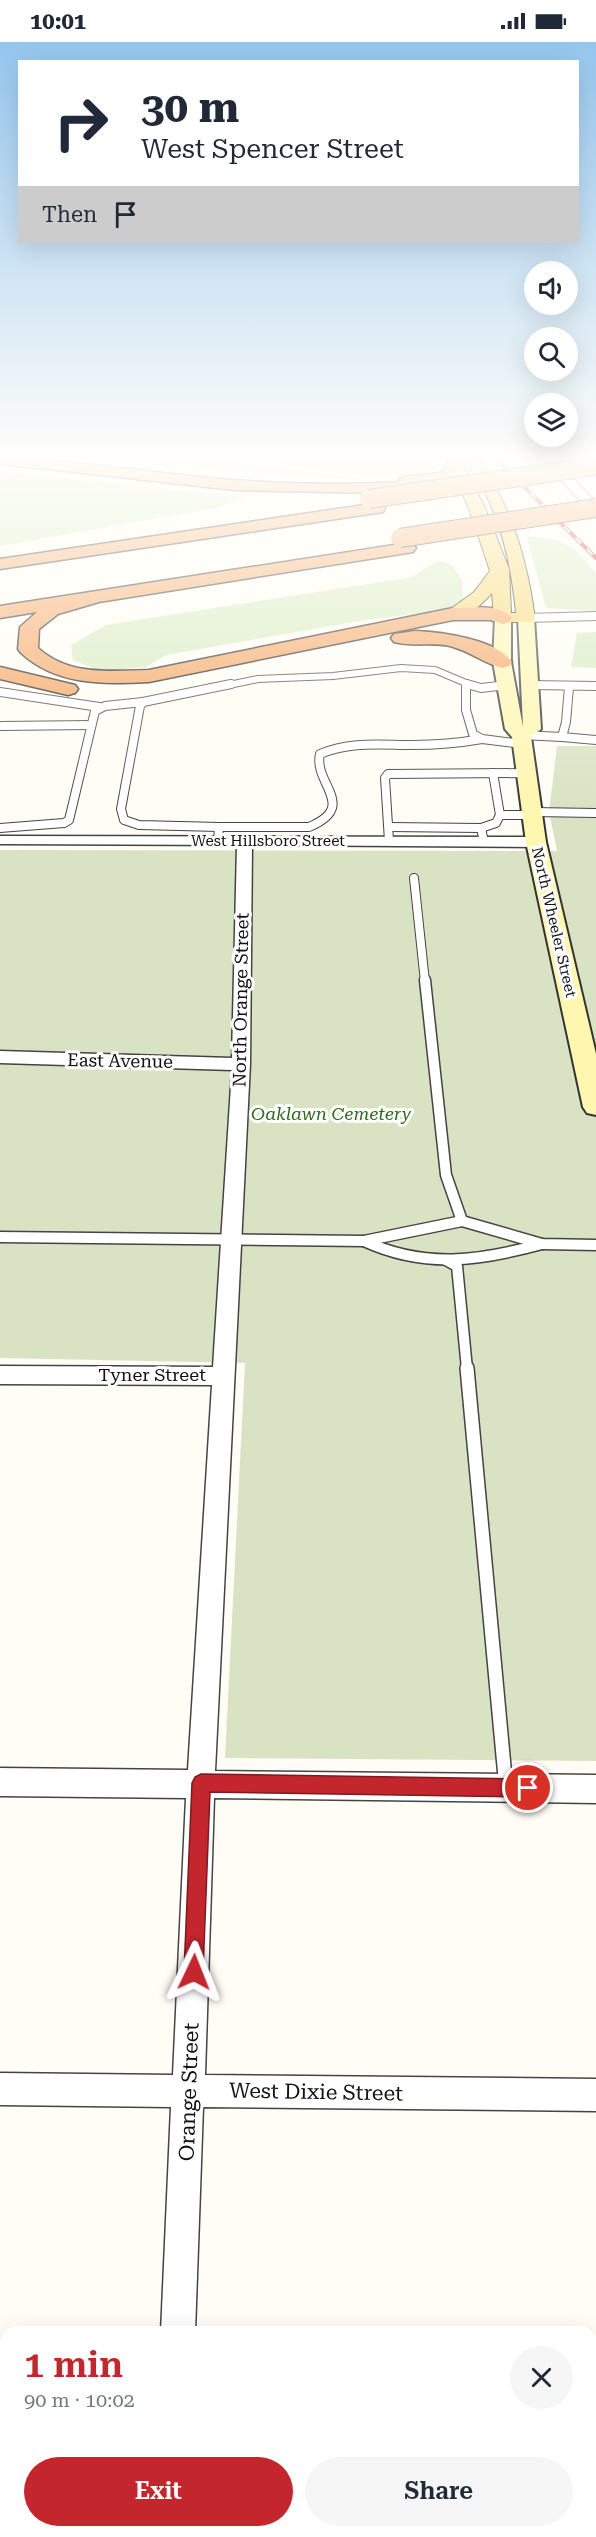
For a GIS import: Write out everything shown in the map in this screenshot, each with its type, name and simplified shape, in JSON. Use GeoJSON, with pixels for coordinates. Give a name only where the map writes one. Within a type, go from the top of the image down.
{"type":"FeatureCollection","features":[{"type":"Feature","properties":{"kind":"highway"},"geometry":{"type":"LineString","coordinates":[[0,601],[178,575]]}},
{"type":"Feature","properties":{"kind":"highway"},"geometry":{"type":"LineString","coordinates":[[0,612],[220,575]]}},
{"type":"Feature","properties":{"kind":"highway"},"geometry":{"type":"LineString","coordinates":[[103,596],[51,610],[30,627],[28,649],[40,662],[74,675],[149,676],[453,614],[493,614],[503,618]]}},
{"type":"Feature","properties":{"kind":"highway"},"geometry":{"type":"LineString","coordinates":[[0,673],[74,690],[111,692],[159,686],[453,623],[503,618]]}},
{"type":"Feature","properties":{"kind":"highway"},"geometry":{"type":"LineString","coordinates":[[369,641],[418,636],[450,639],[482,649],[502,662]]}},
{"type":"Feature","properties":{"kind":"main road"},"geometry":{"type":"LineString","coordinates":[[453,614],[468,607],[484,593],[496,575]]}},
{"type":"Feature","properties":{"kind":"main road","name":"North Wheeler Street"},"geometry":{"type":"LineString","coordinates":[[500,575],[503,618],[502,662],[514,729],[522,743],[536,842],[596,1107]]}},
{"type":"Feature","properties":{"kind":"main road"},"geometry":{"type":"LineString","coordinates":[[521,575],[531,685],[532,729],[522,743]]}},
{"type":"Feature","properties":{"kind":"main road"},"geometry":{"type":"LineString","coordinates":[[503,618],[526,618]]}},
{"type":"Feature","properties":{"kind":"street"},"geometry":{"type":"LineString","coordinates":[[526,618],[596,616]]}},
{"type":"Feature","properties":{"kind":"street","name":"West Hillsboro Street"},"geometry":{"type":"LineString","coordinates":[[0,840],[219,834],[244,841],[389,834],[482,835],[536,842]]}},
{"type":"Feature","properties":{"kind":"street","name":"North Orange Street"},"geometry":{"type":"LineString","coordinates":[[225,1376],[241,1064],[244,841]]}},
{"type":"Feature","properties":{"kind":"street","name":"East Avenue"},"geometry":{"type":"LineString","coordinates":[[0,1058],[241,1064]]}},
{"type":"Feature","properties":{"kind":"street","name":"Tyner Street"},"geometry":{"type":"LineString","coordinates":[[0,1375],[225,1376],[216,1528]]}},
{"type":"Feature","properties":{"kind":"street","name":"Orange Street"},"geometry":{"type":"LineString","coordinates":[[178,2326],[201,1783],[216,1528]]}},
{"type":"Feature","properties":{"kind":"street"},"geometry":{"type":"LineString","coordinates":[[0,1782],[596,1789]]}},
{"type":"Feature","properties":{"kind":"street","name":"West Dixie Street"},"geometry":{"type":"LineString","coordinates":[[0,2089],[596,2095]]}},
{"type":"Feature","properties":{"kind":"lane"},"geometry":{"type":"LineString","coordinates":[[0,692],[99,707],[143,702],[258,679],[333,676],[401,668],[435,670],[481,688],[507,686]]}},
{"type":"Feature","properties":{"kind":"lane"},"geometry":{"type":"LineString","coordinates":[[466,684],[465,695],[469,724],[473,734],[482,739]]}},
{"type":"Feature","properties":{"kind":"lane"},"geometry":{"type":"LineString","coordinates":[[531,685],[596,686]]}},
{"type":"Feature","properties":{"kind":"lane"},"geometry":{"type":"LineString","coordinates":[[562,737],[566,722],[568,687]]}},
{"type":"Feature","properties":{"kind":"lane"},"geometry":{"type":"LineString","coordinates":[[143,702],[140,706],[121,809],[124,820],[139,825],[219,834],[309,827],[329,817],[334,795],[318,762],[320,754],[330,749],[352,745],[457,744],[482,739],[522,743],[562,737],[596,740]]}},
{"type":"Feature","properties":{"kind":"lane"},"geometry":{"type":"LineString","coordinates":[[0,828],[64,823],[69,820],[91,725],[95,711],[99,707]]}},
{"type":"Feature","properties":{"kind":"lane"},"geometry":{"type":"LineString","coordinates":[[0,726],[91,725]]}},
{"type":"Feature","properties":{"kind":"lane"},"geometry":{"type":"LineString","coordinates":[[482,835],[499,822],[500,815],[493,773]]}},
{"type":"Feature","properties":{"kind":"lane"},"geometry":{"type":"LineString","coordinates":[[389,834],[385,778],[388,774],[527,773]]}},
{"type":"Feature","properties":{"kind":"lane"},"geometry":{"type":"LineString","coordinates":[[500,815],[596,813]]}},
{"type":"Feature","properties":{"kind":"lane"},"geometry":{"type":"LineString","coordinates":[[414,878],[446,1175],[462,1221]]}},
{"type":"Feature","properties":{"kind":"lane"},"geometry":{"type":"LineString","coordinates":[[0,1237],[364,1241],[462,1221],[542,1244],[596,1245]]}},
{"type":"Feature","properties":{"kind":"lane"},"geometry":{"type":"LineString","coordinates":[[364,1241],[382,1251],[446,1260],[496,1256],[542,1244]]}},
{"type":"Feature","properties":{"kind":"lane"},"geometry":{"type":"LineString","coordinates":[[446,1260],[457,1266],[506,1788]]}},
{"type":"Feature","properties":{"kind":"green space"},"geometry":{"type":"Polygon","coordinates":[[[459,575],[462,580],[463,601],[446,610],[365,620],[166,655],[146,667],[101,671],[73,660],[71,645],[106,625],[412,577],[459,575]]]}},
{"type":"Feature","properties":{"kind":"green space"},"geometry":{"type":"Polygon","coordinates":[[[537,575],[596,575],[596,611],[546,608],[537,575]]]}},
{"type":"Feature","properties":{"kind":"green space"},"geometry":{"type":"Polygon","coordinates":[[[596,632],[596,668],[571,667],[577,633],[596,632]]]}},
{"type":"Feature","properties":{"kind":"green space","name":"Oaklawn Cemetery"},"geometry":{"type":"Polygon","coordinates":[[[557,746],[596,746],[596,1761],[225,1758],[245,1363],[0,1358],[0,850],[557,851],[549,812],[557,746]]]}},
{"type":"Feature","properties":{"kind":"route"},"geometry":{"type":"LineString","coordinates":[[194,1972],[201,1783],[528,1788]]}}]}
